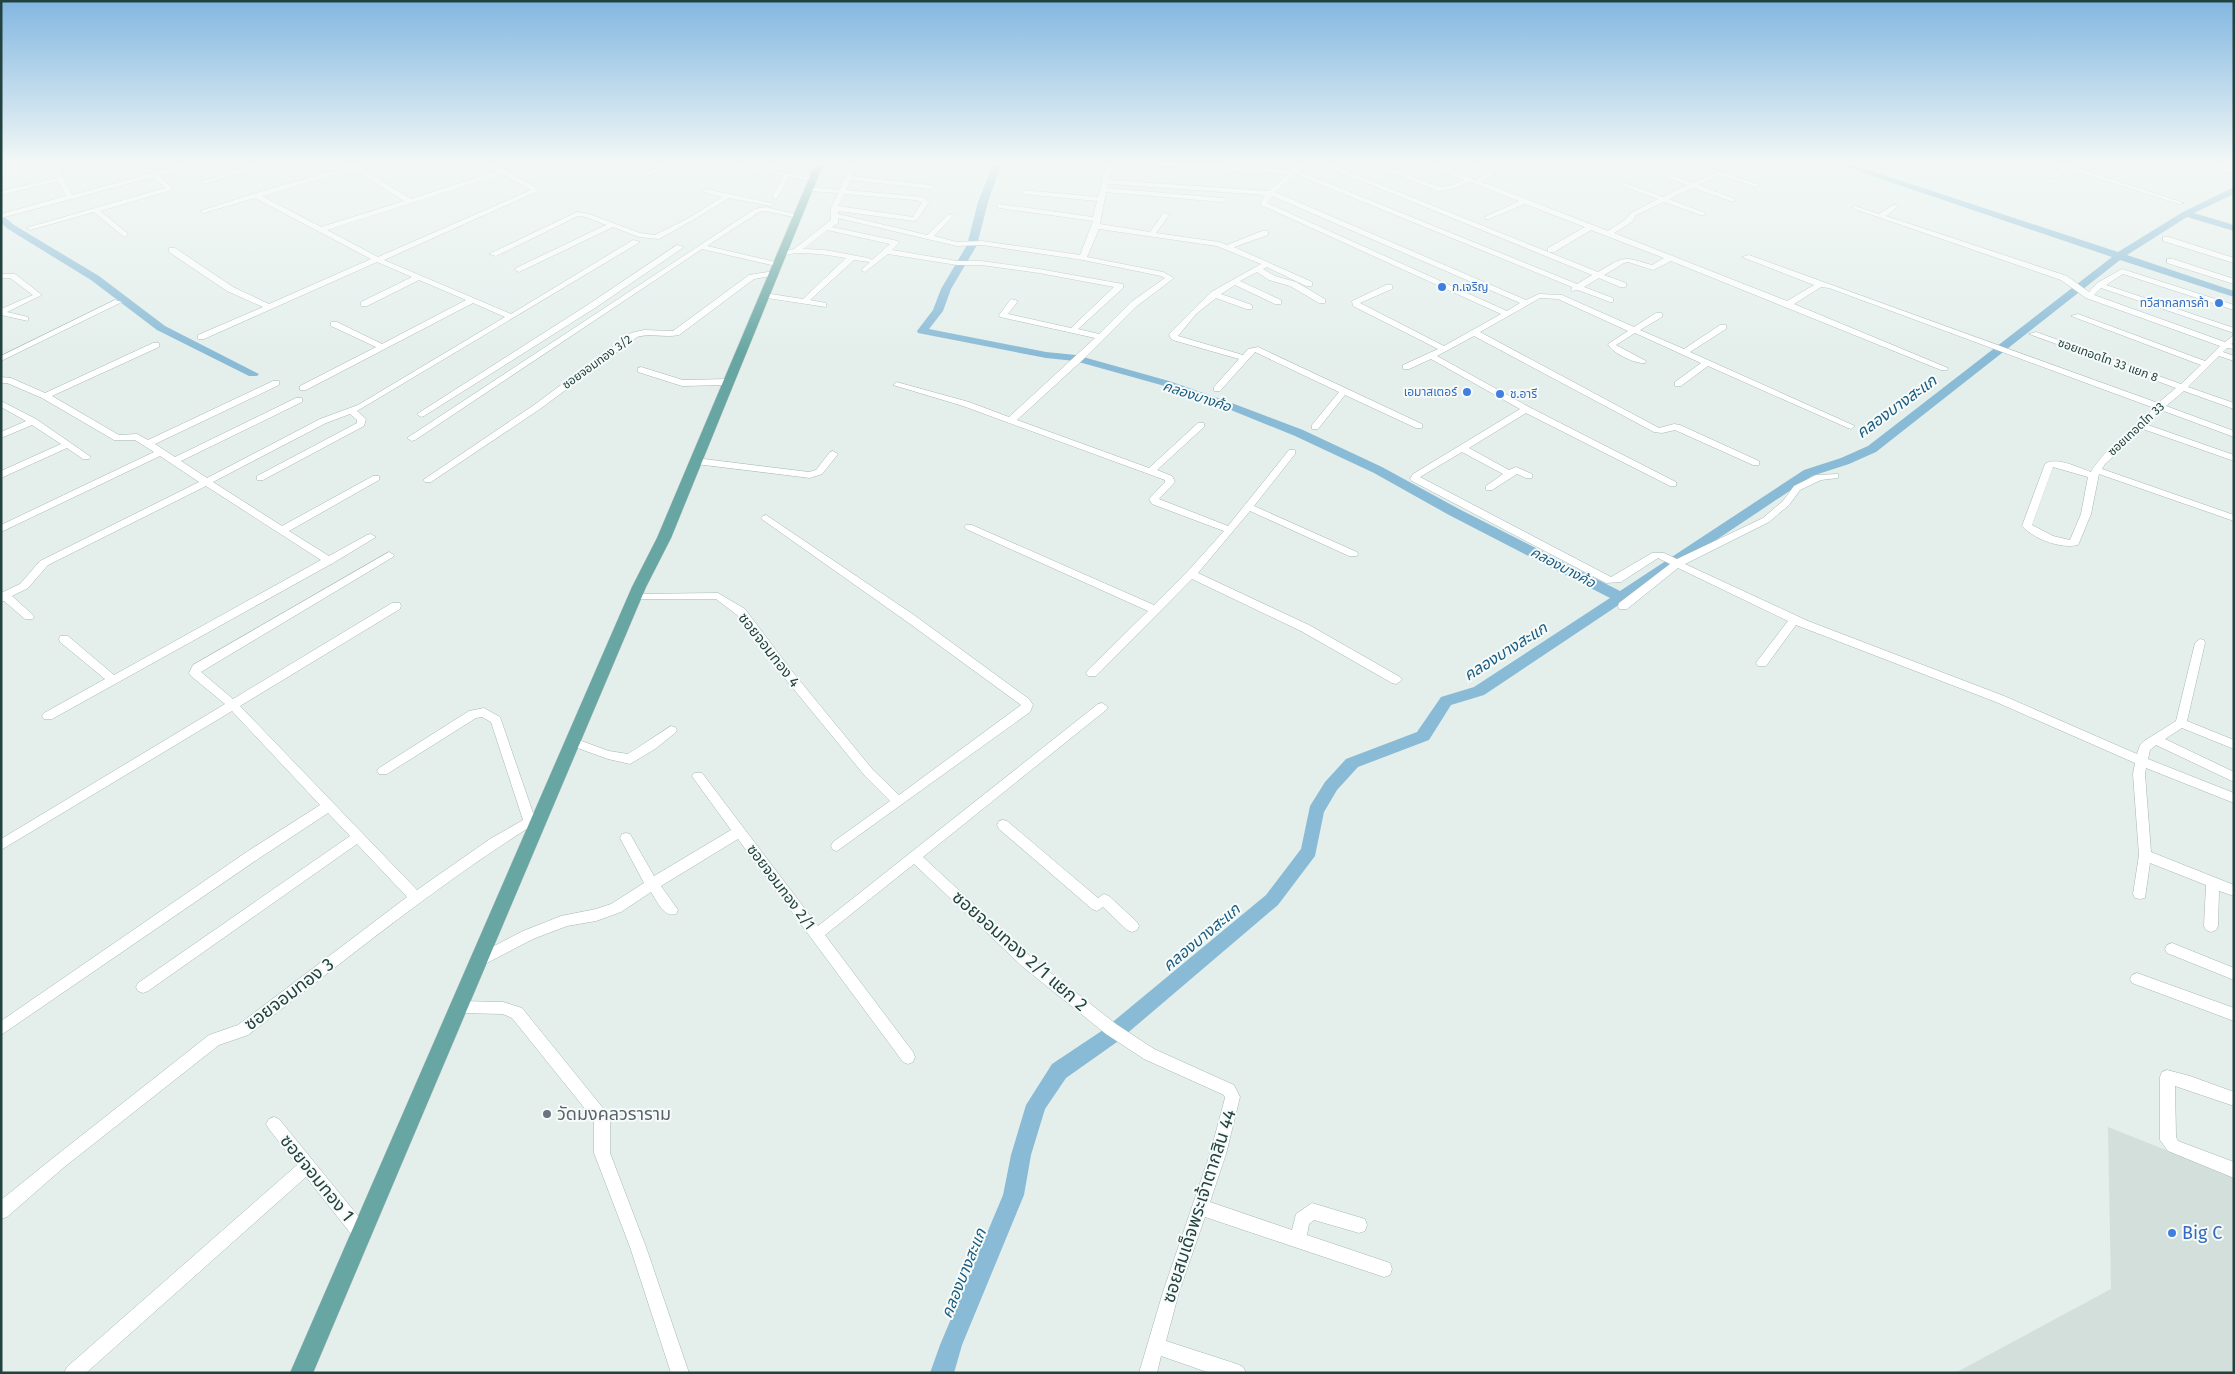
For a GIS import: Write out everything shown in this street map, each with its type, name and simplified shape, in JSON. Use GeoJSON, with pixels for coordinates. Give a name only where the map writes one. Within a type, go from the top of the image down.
{"type":"FeatureCollection","features":[{"type":"Feature","properties":{"kind":"main road"},"geometry":{"type":"LineString","coordinates":[[300,1373],[459,1007],[536,817],[573,742],[635,596],[664,538],[764,294],[782,260],[795,226]]}},
{"type":"Feature","properties":{"kind":"street"},"geometry":{"type":"LineString","coordinates":[[114,226],[124,235]]}},
{"type":"Feature","properties":{"kind":"street"},"geometry":{"type":"LineString","coordinates":[[312,226],[378,260],[510,316]]}},
{"type":"Feature","properties":{"kind":"street"},"geometry":{"type":"LineString","coordinates":[[319,230],[331,226]]}},
{"type":"Feature","properties":{"kind":"street"},"geometry":{"type":"LineString","coordinates":[[201,337],[454,226]]}},
{"type":"Feature","properties":{"kind":"street"},"geometry":{"type":"LineString","coordinates":[[493,254],[552,226]]}},
{"type":"Feature","properties":{"kind":"street"},"geometry":{"type":"LineString","coordinates":[[519,270],[610,226]]}},
{"type":"Feature","properties":{"kind":"street"},"geometry":{"type":"LineString","coordinates":[[615,226],[645,237],[656,238],[676,226]]}},
{"type":"Feature","properties":{"kind":"street"},"geometry":{"type":"LineString","coordinates":[[412,438],[735,226]]}},
{"type":"Feature","properties":{"kind":"street"},"geometry":{"type":"LineString","coordinates":[[879,226],[930,236],[956,244],[976,244],[1083,258],[1163,274],[1170,278],[1134,304],[1010,421]]}},
{"type":"Feature","properties":{"kind":"street"},"geometry":{"type":"LineString","coordinates":[[930,236],[939,226]]}},
{"type":"Feature","properties":{"kind":"street"},"geometry":{"type":"LineString","coordinates":[[1083,258],[1095,226]]}},
{"type":"Feature","properties":{"kind":"street"},"geometry":{"type":"LineString","coordinates":[[1112,226],[1228,247],[1263,267],[1309,284]]}},
{"type":"Feature","properties":{"kind":"street"},"geometry":{"type":"LineString","coordinates":[[1152,234],[1157,226]]}},
{"type":"Feature","properties":{"kind":"street"},"geometry":{"type":"LineString","coordinates":[[1311,226],[1508,314]]}},
{"type":"Feature","properties":{"kind":"street"},"geometry":{"type":"LineString","coordinates":[[1350,226],[1526,304]]}},
{"type":"Feature","properties":{"kind":"street"},"geometry":{"type":"LineString","coordinates":[[1429,226],[1610,300]]}},
{"type":"Feature","properties":{"kind":"street"},"geometry":{"type":"LineString","coordinates":[[1476,226],[1622,285]]}},
{"type":"Feature","properties":{"kind":"street"},"geometry":{"type":"LineString","coordinates":[[1608,234],[1620,226]]}},
{"type":"Feature","properties":{"kind":"street"},"geometry":{"type":"LineString","coordinates":[[1910,226],[2072,282],[2086,294],[2230,346]]}},
{"type":"Feature","properties":{"kind":"street"},"geometry":{"type":"LineString","coordinates":[[1552,250],[1590,227],[1788,304],[1944,368]]}},
{"type":"Feature","properties":{"kind":"street"},"geometry":{"type":"LineString","coordinates":[[782,260],[826,228],[897,241],[865,270]]}},
{"type":"Feature","properties":{"kind":"street"},"geometry":{"type":"LineString","coordinates":[[1337,238],[1354,228]]}},
{"type":"Feature","properties":{"kind":"street"},"geometry":{"type":"LineString","coordinates":[[1228,247],[1264,232]]}},
{"type":"Feature","properties":{"kind":"street"},"geometry":{"type":"LineString","coordinates":[[2166,239],[2234,261]]}},
{"type":"Feature","properties":{"kind":"street"},"geometry":{"type":"LineString","coordinates":[[29,616],[3,597],[24,586],[50,560],[339,413],[361,407],[636,242]]}},
{"type":"Feature","properties":{"kind":"street"},"geometry":{"type":"LineString","coordinates":[[421,414],[592,306],[680,247]]}},
{"type":"Feature","properties":{"kind":"street"},"geometry":{"type":"LineString","coordinates":[[702,248],[782,260],[825,252],[868,260]]}},
{"type":"Feature","properties":{"kind":"street"},"geometry":{"type":"LineString","coordinates":[[172,250],[230,288],[269,307]]}},
{"type":"Feature","properties":{"kind":"street"},"geometry":{"type":"LineString","coordinates":[[886,251],[962,263],[1039,271],[1120,286],[1072,331]]}},
{"type":"Feature","properties":{"kind":"street"},"geometry":{"type":"LineString","coordinates":[[806,300],[852,257]]}},
{"type":"Feature","properties":{"kind":"street"},"geometry":{"type":"LineString","coordinates":[[1746,257],[1820,285],[1830,286],[1987,342],[2234,434]]}},
{"type":"Feature","properties":{"kind":"street"},"geometry":{"type":"LineString","coordinates":[[1559,297],[1625,260],[1653,268],[1670,258]]}},
{"type":"Feature","properties":{"kind":"street","name":"ซอยจอมทอง 3/2"},"geometry":{"type":"LineString","coordinates":[[428,480],[538,407],[634,335],[648,332],[668,336],[676,333],[752,277],[782,260]]}},
{"type":"Feature","properties":{"kind":"street"},"geometry":{"type":"LineString","coordinates":[[2170,261],[2234,282]]}},
{"type":"Feature","properties":{"kind":"street"},"geometry":{"type":"LineString","coordinates":[[1421,276],[1439,266]]}},
{"type":"Feature","properties":{"kind":"street"},"geometry":{"type":"LineString","coordinates":[[1245,358],[1174,337],[1173,334],[1184,321],[1214,294],[1263,267]]}},
{"type":"Feature","properties":{"kind":"street"},"geometry":{"type":"LineString","coordinates":[[1263,267],[1272,278],[1293,284],[1322,301]]}},
{"type":"Feature","properties":{"kind":"street"},"geometry":{"type":"LineString","coordinates":[[2086,294],[2122,271],[2234,308]]}},
{"type":"Feature","properties":{"kind":"street"},"geometry":{"type":"LineString","coordinates":[[1,276],[12,276],[38,296],[48,300]]}},
{"type":"Feature","properties":{"kind":"street"},"geometry":{"type":"LineString","coordinates":[[364,304],[419,277]]}},
{"type":"Feature","properties":{"kind":"street"},"geometry":{"type":"LineString","coordinates":[[1235,282],[1278,302]]}},
{"type":"Feature","properties":{"kind":"street"},"geometry":{"type":"LineString","coordinates":[[1788,304],[1820,285]]}},
{"type":"Feature","properties":{"kind":"street"},"geometry":{"type":"LineString","coordinates":[[2100,285],[2234,331]]}},
{"type":"Feature","properties":{"kind":"street"},"geometry":{"type":"LineString","coordinates":[[1389,287],[1356,302],[1356,304],[1444,349]]}},
{"type":"Feature","properties":{"kind":"street"},"geometry":{"type":"LineString","coordinates":[[764,294],[806,300],[823,305]]}},
{"type":"Feature","properties":{"kind":"street"},"geometry":{"type":"LineString","coordinates":[[1214,294],[1249,307]]}},
{"type":"Feature","properties":{"kind":"street"},"geometry":{"type":"LineString","coordinates":[[1,312],[38,296]]}},
{"type":"Feature","properties":{"kind":"street"},"geometry":{"type":"LineString","coordinates":[[1406,367],[1431,356],[1539,296],[1559,297],[1851,426]]}},
{"type":"Feature","properties":{"kind":"street"},"geometry":{"type":"LineString","coordinates":[[303,388],[472,300]]}},
{"type":"Feature","properties":{"kind":"street"},"geometry":{"type":"LineString","coordinates":[[1014,301],[1003,316],[1101,337]]}},
{"type":"Feature","properties":{"kind":"street"},"geometry":{"type":"LineString","coordinates":[[1,359],[118,302]]}},
{"type":"Feature","properties":{"kind":"street"},"geometry":{"type":"LineString","coordinates":[[592,306],[607,310]]}},
{"type":"Feature","properties":{"kind":"street"},"geometry":{"type":"LineString","coordinates":[[1,312],[25,319]]}},
{"type":"Feature","properties":{"kind":"street"},"geometry":{"type":"LineString","coordinates":[[1642,361],[1612,346],[1614,342],[1659,316]]}},
{"type":"Feature","properties":{"kind":"street"},"geometry":{"type":"LineString","coordinates":[[2075,316],[2207,364]]}},
{"type":"Feature","properties":{"kind":"street"},"geometry":{"type":"LineString","coordinates":[[334,324],[383,347]]}},
{"type":"Feature","properties":{"kind":"street"},"geometry":{"type":"LineString","coordinates":[[1685,352],[1723,327]]}},
{"type":"Feature","properties":{"kind":"street"},"geometry":{"type":"LineString","coordinates":[[1473,332],[1657,430],[1665,431],[1672,427],[1677,427],[1756,463]]}},
{"type":"Feature","properties":{"kind":"street","name":"ซอยเทอดไท 33 แยก 8"},"geometry":{"type":"LineString","coordinates":[[2033,334],[2234,406]]}},
{"type":"Feature","properties":{"kind":"street","name":"ซอยเทอดไท 33"},"geometry":{"type":"LineString","coordinates":[[2095,473],[2050,464],[2026,522],[2027,526],[2036,533],[2065,543],[2074,543],[2086,514],[2095,473],[2101,462],[2142,426],[2159,407],[2218,353],[2230,346],[2234,337]]}},
{"type":"Feature","properties":{"kind":"street"},"geometry":{"type":"LineString","coordinates":[[45,396],[156,345]]}},
{"type":"Feature","properties":{"kind":"street"},"geometry":{"type":"LineString","coordinates":[[1217,390],[1255,349],[1419,426]]}},
{"type":"Feature","properties":{"kind":"street"},"geometry":{"type":"LineString","coordinates":[[2218,353],[2234,359]]}},
{"type":"Feature","properties":{"kind":"street"},"geometry":{"type":"LineString","coordinates":[[1431,356],[1526,410],[1673,484]]}},
{"type":"Feature","properties":{"kind":"street"},"geometry":{"type":"LineString","coordinates":[[1678,384],[1708,362]]}},
{"type":"Feature","properties":{"kind":"street"},"geometry":{"type":"LineString","coordinates":[[641,370],[682,383],[728,382]]}},
{"type":"Feature","properties":{"kind":"street"},"geometry":{"type":"LineString","coordinates":[[1,380],[8,380],[45,396],[117,438],[137,437],[208,481],[329,561]]}},
{"type":"Feature","properties":{"kind":"street"},"geometry":{"type":"LineString","coordinates":[[148,444],[276,383]]}},
{"type":"Feature","properties":{"kind":"street"},"geometry":{"type":"LineString","coordinates":[[897,385],[966,404],[1171,479],[1154,499],[1155,502],[1230,530]]}},
{"type":"Feature","properties":{"kind":"street"},"geometry":{"type":"LineString","coordinates":[[1315,427],[1344,391]]}},
{"type":"Feature","properties":{"kind":"street"},"geometry":{"type":"LineString","coordinates":[[175,460],[299,400]]}},
{"type":"Feature","properties":{"kind":"street"},"geometry":{"type":"LineString","coordinates":[[1,404],[33,420],[86,457]]}},
{"type":"Feature","properties":{"kind":"street"},"geometry":{"type":"LineString","coordinates":[[1526,410],[1461,448],[1416,476],[1415,479],[1610,581],[1617,580],[1656,555],[1660,555],[1794,620],[2000,699],[2141,761],[2234,798]]}},
{"type":"Feature","properties":{"kind":"street"},"geometry":{"type":"LineString","coordinates":[[260,478],[361,424],[362,419],[351,411]]}},
{"type":"Feature","properties":{"kind":"street"},"geometry":{"type":"LineString","coordinates":[[1,435],[33,420]]}},
{"type":"Feature","properties":{"kind":"street"},"geometry":{"type":"LineString","coordinates":[[1151,471],[1201,425]]}},
{"type":"Feature","properties":{"kind":"street"},"geometry":{"type":"LineString","coordinates":[[2142,426],[2234,458]]}},
{"type":"Feature","properties":{"kind":"street"},"geometry":{"type":"LineString","coordinates":[[1,476],[67,445]]}},
{"type":"Feature","properties":{"kind":"street"},"geometry":{"type":"LineString","coordinates":[[1461,448],[1509,474]]}},
{"type":"Feature","properties":{"kind":"street"},"geometry":{"type":"LineString","coordinates":[[1,530],[161,452]]}},
{"type":"Feature","properties":{"kind":"street"},"geometry":{"type":"LineString","coordinates":[[1092,673],[1191,574],[1230,530],[1292,452]]}},
{"type":"Feature","properties":{"kind":"street"},"geometry":{"type":"LineString","coordinates":[[696,462],[810,475],[819,472],[832,454]]}},
{"type":"Feature","properties":{"kind":"street"},"geometry":{"type":"LineString","coordinates":[[1489,488],[1516,470],[1529,476]]}},
{"type":"Feature","properties":{"kind":"street"},"geometry":{"type":"LineString","coordinates":[[2095,473],[2234,518]]}},
{"type":"Feature","properties":{"kind":"street"},"geometry":{"type":"LineString","coordinates":[[1624,606],[1677,563],[1766,520],[1786,503],[1797,488],[1819,477],[1835,476]]}},
{"type":"Feature","properties":{"kind":"street"},"geometry":{"type":"LineString","coordinates":[[283,530],[376,478]]}},
{"type":"Feature","properties":{"kind":"street"},"geometry":{"type":"LineString","coordinates":[[1248,507],[1353,554]]}},
{"type":"Feature","properties":{"kind":"street"},"geometry":{"type":"LineString","coordinates":[[766,518],[910,618],[1025,702],[1026,705],[1026,709],[837,846]]}},
{"type":"Feature","properties":{"kind":"street"},"geometry":{"type":"LineString","coordinates":[[969,527],[1155,610]]}},
{"type":"Feature","properties":{"kind":"street"},"geometry":{"type":"LineString","coordinates":[[48,716],[371,537]]}},
{"type":"Feature","properties":{"kind":"street"},"geometry":{"type":"LineString","coordinates":[[389,555],[197,668],[195,673],[232,704],[416,898]]}},
{"type":"Feature","properties":{"kind":"street"},"geometry":{"type":"LineString","coordinates":[[1191,574],[1305,628],[1396,680]]}},
{"type":"Feature","properties":{"kind":"street","name":"ซอยจอมทอง 4"},"geometry":{"type":"LineString","coordinates":[[635,596],[718,596],[741,612],[787,673],[869,773],[898,802]]}},
{"type":"Feature","properties":{"kind":"street"},"geometry":{"type":"LineString","coordinates":[[1,845],[396,606]]}},
{"type":"Feature","properties":{"kind":"street"},"geometry":{"type":"LineString","coordinates":[[1762,663],[1794,620]]}},
{"type":"Feature","properties":{"kind":"street"},"geometry":{"type":"LineString","coordinates":[[64,639],[113,680]]}},
{"type":"Feature","properties":{"kind":"street"},"geometry":{"type":"LineString","coordinates":[[2140,894],[2145,855],[2140,774],[2144,748],[2154,739],[2172,731],[2181,723],[2200,643]]}},
{"type":"Feature","properties":{"kind":"street","name":"ซอยจอมทอง 2/1"},"geometry":{"type":"LineString","coordinates":[[478,961],[528,935],[566,920],[596,915],[616,908],[739,832],[817,934],[1102,707]]}},
{"type":"Feature","properties":{"kind":"street"},"geometry":{"type":"LineString","coordinates":[[383,771],[472,714],[484,712],[496,720],[536,817]]}},
{"type":"Feature","properties":{"kind":"street"},"geometry":{"type":"LineString","coordinates":[[2181,723],[2234,745]]}},
{"type":"Feature","properties":{"kind":"street"},"geometry":{"type":"LineString","coordinates":[[573,742],[608,755],[630,759],[651,746],[671,730]]}},
{"type":"Feature","properties":{"kind":"street"},"geometry":{"type":"LineString","coordinates":[[2154,739],[2234,777]]}},
{"type":"Feature","properties":{"kind":"street"},"geometry":{"type":"LineString","coordinates":[[698,776],[739,832]]}},
{"type":"Feature","properties":{"kind":"street"},"geometry":{"type":"LineString","coordinates":[[1,1029],[245,861],[329,806]]}},
{"type":"Feature","properties":{"kind":"street","name":"ซอยจอมทอง 3"},"geometry":{"type":"LineString","coordinates":[[1,1211],[214,1040],[243,1030],[416,898],[494,843],[536,817]]}},
{"type":"Feature","properties":{"kind":"street"},"geometry":{"type":"LineString","coordinates":[[1003,825],[1132,926]]}},
{"type":"Feature","properties":{"kind":"street"},"geometry":{"type":"LineString","coordinates":[[143,987],[358,836]]}},
{"type":"Feature","properties":{"kind":"street"},"geometry":{"type":"LineString","coordinates":[[626,838],[652,884],[671,910]]}},
{"type":"Feature","properties":{"kind":"street"},"geometry":{"type":"LineString","coordinates":[[2145,855],[2234,891]]}},
{"type":"Feature","properties":{"kind":"street","name":"ซอยจอมทอง 2/1 แยก 2"},"geometry":{"type":"LineString","coordinates":[[914,857],[1028,963],[1129,1042]]}},
{"type":"Feature","properties":{"kind":"street"},"geometry":{"type":"LineString","coordinates":[[2211,926],[2213,883]]}},
{"type":"Feature","properties":{"kind":"street"},"geometry":{"type":"LineString","coordinates":[[817,934],[908,1057]]}},
{"type":"Feature","properties":{"kind":"street"},"geometry":{"type":"LineString","coordinates":[[2172,949],[2234,974]]}},
{"type":"Feature","properties":{"kind":"street"},"geometry":{"type":"LineString","coordinates":[[2137,979],[2234,1015]]}},
{"type":"Feature","properties":{"kind":"street"},"geometry":{"type":"LineString","coordinates":[[459,1007],[503,1008],[517,1013],[602,1118],[602,1153],[638,1247],[680,1373]]}},
{"type":"Feature","properties":{"kind":"street","name":"ซอยสมเด็จพระเจ้าตากสิน 44"},"geometry":{"type":"LineString","coordinates":[[1129,1042],[1149,1054],[1229,1090],[1233,1097],[1218,1154],[1171,1292],[1148,1373]]}},
{"type":"Feature","properties":{"kind":"street"},"geometry":{"type":"LineString","coordinates":[[2234,1099],[2190,1082],[2167,1077],[2168,1140],[2173,1146],[2234,1170]]}},
{"type":"Feature","properties":{"kind":"street","name":"ซอยจอมทอง 1"},"geometry":{"type":"LineString","coordinates":[[274,1124],[361,1233]]}},
{"type":"Feature","properties":{"kind":"street"},"geometry":{"type":"LineString","coordinates":[[73,1373],[307,1166]]}},
{"type":"Feature","properties":{"kind":"street"},"geometry":{"type":"LineString","coordinates":[[1200,1207],[1384,1269]]}},
{"type":"Feature","properties":{"kind":"street"},"geometry":{"type":"LineString","coordinates":[[1298,1240],[1302,1220],[1312,1211],[1358,1225]]}},
{"type":"Feature","properties":{"kind":"street"},"geometry":{"type":"LineString","coordinates":[[1156,1346],[1237,1373]]}},
{"type":"Feature","properties":{"kind":"shaded area","name":"Big C"},"geometry":{"type":"Polygon","coordinates":[[[2108,1127],[2234,1177],[2234,1373],[1955,1373],[2111,1289],[2108,1127]]]}},
{"type":"Feature","properties":{"kind":"waterway"},"geometry":{"type":"LineString","coordinates":[[10,226],[95,278],[161,328],[253,374]]}},
{"type":"Feature","properties":{"kind":"waterway","name":"คลองบางค้อ"},"geometry":{"type":"LineString","coordinates":[[977,226],[972,245],[946,289],[938,311],[922,331],[1046,355],[1076,358],[1165,383],[1225,404],[1299,433],[1378,470],[1454,512],[1620,597]]}},
{"type":"Feature","properties":{"kind":"waterway"},"geometry":{"type":"LineString","coordinates":[[2029,226],[2119,256]]}},
{"type":"Feature","properties":{"kind":"waterway","name":"คลองบางสะแก"},"geometry":{"type":"LineString","coordinates":[[2119,256],[2166,226]]}},
{"type":"Feature","properties":{"kind":"waterway"},"geometry":{"type":"LineString","coordinates":[[2228,226],[2234,228]]}},
{"type":"Feature","properties":{"kind":"waterway","name":"คลองบางสะแก"},"geometry":{"type":"LineString","coordinates":[[942,1373],[951,1345],[1013,1195],[1021,1155],[1036,1105],[1059,1071],[1110,1036],[1272,900],[1309,851],[1316,811],[1331,786],[1352,763],[1423,736],[1446,701],[1479,691],[1808,473],[1845,461],[1872,449],[2119,256]]}},
{"type":"Feature","properties":{"kind":"waterway"},"geometry":{"type":"LineString","coordinates":[[2119,256],[2234,294]]}},
{"type":"Feature","properties":{"kind":"place","name":"ก.เจริญ"},"geometry":{"type":"Point","coordinates":[1442,287]}},
{"type":"Feature","properties":{"kind":"place","name":"ทวีสากลการค้า"},"geometry":{"type":"Point","coordinates":[2219,303]}},
{"type":"Feature","properties":{"kind":"place","name":"เอมาสเตอร์"},"geometry":{"type":"Point","coordinates":[1467,392]}},
{"type":"Feature","properties":{"kind":"place","name":"ช.อารี"},"geometry":{"type":"Point","coordinates":[1500,394]}},
{"type":"Feature","properties":{"kind":"place","name":"วัดมงคลวราราม"},"geometry":{"type":"Point","coordinates":[547,1114]}},
{"type":"Feature","properties":{"kind":"place","name":"Big C"},"geometry":{"type":"Point","coordinates":[2172,1233]}}]}
